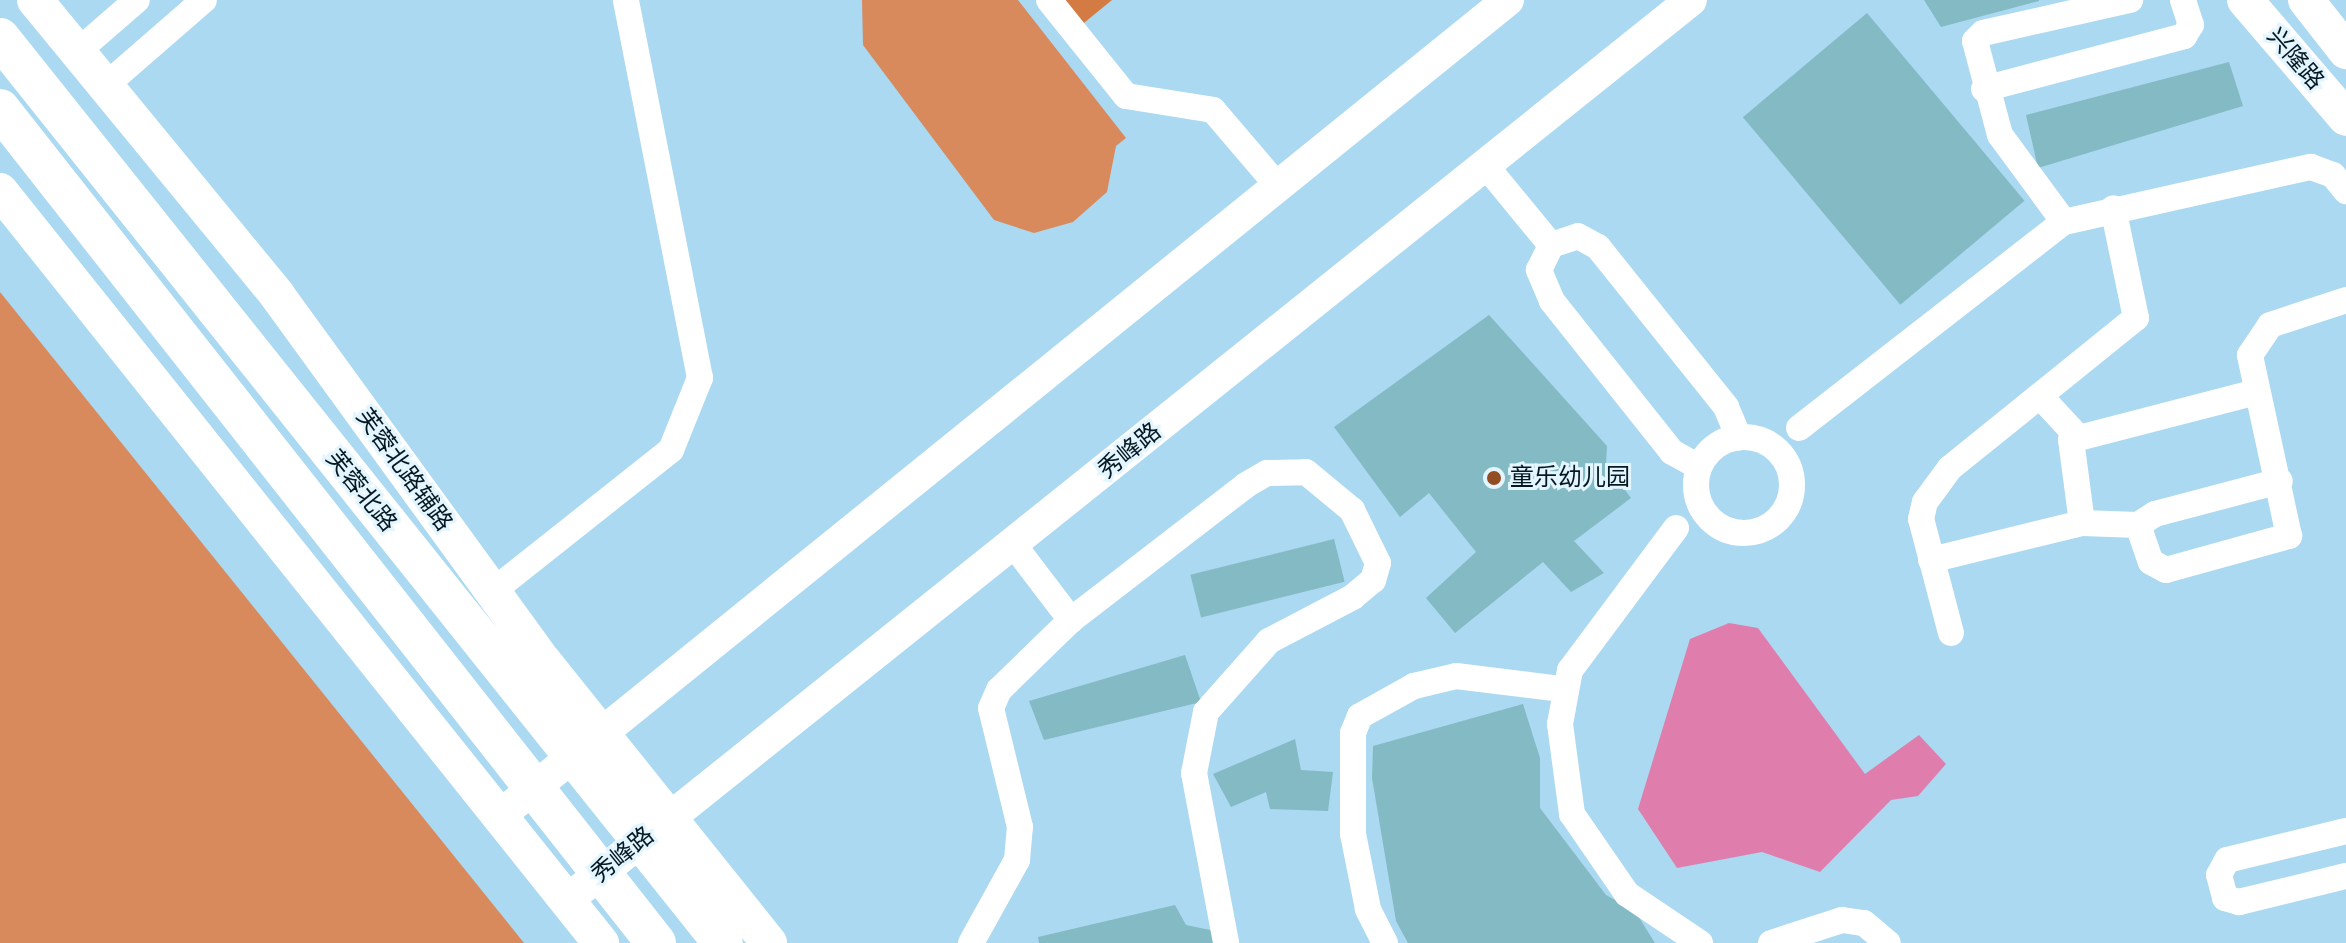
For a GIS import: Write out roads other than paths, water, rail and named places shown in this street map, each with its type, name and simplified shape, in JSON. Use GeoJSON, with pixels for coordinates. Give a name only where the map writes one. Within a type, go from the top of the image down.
{"type":"FeatureCollection","features":[{"type":"Feature","properties":{"kind":"main road","name":"芙蓉北路辅路"},"geometry":{"type":"LineString","coordinates":[[35,0],[277,295],[493,591],[585,743]]}},
{"type":"Feature","properties":{"kind":"main road","name":"兴隆路"},"geometry":{"type":"LineString","coordinates":[[2245,0],[2346,118]]}},
{"type":"Feature","properties":{"kind":"main road","name":"兴隆路"},"geometry":{"type":"LineString","coordinates":[[2306,0],[2346,51]]}},
{"type":"Feature","properties":{"kind":"main road","name":"芙蓉北路"},"geometry":{"type":"LineString","coordinates":[[0,38],[654,829],[723,943]]}},
{"type":"Feature","properties":{"kind":"main road","name":"芙蓉北路"},"geometry":{"type":"LineString","coordinates":[[0,109],[531,789],[656,943]]}},
{"type":"Feature","properties":{"kind":"main road"},"geometry":{"type":"LineString","coordinates":[[0,191],[601,943]]}},
{"type":"Feature","properties":{"kind":"main road"},"geometry":{"type":"LineString","coordinates":[[654,829],[769,943]]}},
{"type":"Feature","properties":{"kind":"street"},"geometry":{"type":"LineString","coordinates":[[77,52],[137,0]]}},
{"type":"Feature","properties":{"kind":"street"},"geometry":{"type":"LineString","coordinates":[[105,86],[204,0]]}},
{"type":"Feature","properties":{"kind":"street"},"geometry":{"type":"LineString","coordinates":[[493,591],[671,450],[700,378],[626,0]]}},
{"type":"Feature","properties":{"kind":"street"},"geometry":{"type":"LineString","coordinates":[[1049,0],[1126,96],[1213,110],[1278,186]]}},
{"type":"Feature","properties":{"kind":"street"},"geometry":{"type":"LineString","coordinates":[[498,817],[585,743],[1508,0]]}},
{"type":"Feature","properties":{"kind":"street","name":"秀峰路"},"geometry":{"type":"LineString","coordinates":[[566,901],[1691,0]]}},
{"type":"Feature","properties":{"kind":"street"},"geometry":{"type":"LineString","coordinates":[[2064,222],[2000,135],[1973,50],[1983,33],[2130,0]]}},
{"type":"Feature","properties":{"kind":"street"},"geometry":{"type":"LineString","coordinates":[[1984,89],[2184,36],[2191,25],[2183,0]]}},
{"type":"Feature","properties":{"kind":"street"},"geometry":{"type":"LineString","coordinates":[[1486,166],[1551,245]]}},
{"type":"Feature","properties":{"kind":"street"},"geometry":{"type":"LineString","coordinates":[[1704,508],[1699,467],[1718,444],[1799,428],[2064,222],[2113,208],[2311,167],[2333,175],[2346,191]]}},
{"type":"Feature","properties":{"kind":"street"},"geometry":{"type":"LineString","coordinates":[[1951,633],[1921,519],[1933,484],[2136,318],[2113,208]]}},
{"type":"Feature","properties":{"kind":"street"},"geometry":{"type":"LineString","coordinates":[[1699,467],[1672,452],[1552,301],[1539,270],[1551,245],[1578,236],[1598,247],[1750,439],[1786,461]]}},
{"type":"Feature","properties":{"kind":"street"},"geometry":{"type":"LineString","coordinates":[[2138,525],[2151,562],[2166,570],[2272,544],[2292,528],[2256,392],[2250,355],[2257,337],[2282,320],[2346,300]]}},
{"type":"Feature","properties":{"kind":"street"},"geometry":{"type":"LineString","coordinates":[[2082,523],[2069,450],[2077,436],[2256,392]]}},
{"type":"Feature","properties":{"kind":"street"},"geometry":{"type":"LineString","coordinates":[[2040,396],[2077,436]]}},
{"type":"Feature","properties":{"kind":"street"},"geometry":{"type":"LineString","coordinates":[[1704,508],[1741,532],[1773,522],[1791,494],[1786,461],[1799,428]]}},
{"type":"Feature","properties":{"kind":"street"},"geometry":{"type":"LineString","coordinates":[[971,943],[1017,860],[1020,827],[993,699],[1071,620],[1267,473],[1306,472],[1319,479],[1373,541],[1373,580],[1269,641],[1206,712],[1194,773],[1226,943]]}},
{"type":"Feature","properties":{"kind":"street"},"geometry":{"type":"LineString","coordinates":[[1931,560],[2082,523],[2138,525],[2155,514],[2280,481]]}},
{"type":"Feature","properties":{"kind":"street"},"geometry":{"type":"LineString","coordinates":[[1700,943],[1627,894],[1572,814],[1562,689],[1676,528],[1704,508]]}},
{"type":"Feature","properties":{"kind":"street"},"geometry":{"type":"LineString","coordinates":[[1013,544],[1071,620]]}},
{"type":"Feature","properties":{"kind":"street"},"geometry":{"type":"LineString","coordinates":[[1385,943],[1368,909],[1353,834],[1353,733],[1360,716],[1414,686],[1456,676],[1562,689]]}},
{"type":"Feature","properties":{"kind":"street"},"geometry":{"type":"LineString","coordinates":[[2346,831],[2227,860],[2219,875],[2225,898],[2239,902],[2346,876]]}},
{"type":"Feature","properties":{"kind":"street"},"geometry":{"type":"LineString","coordinates":[[1771,943],[1842,920],[1864,923],[1888,943]]}},
{"type":"Feature","properties":{"kind":"place","name":"童乐幼儿园"},"geometry":{"type":"Point","coordinates":[1494,478]}}]}
